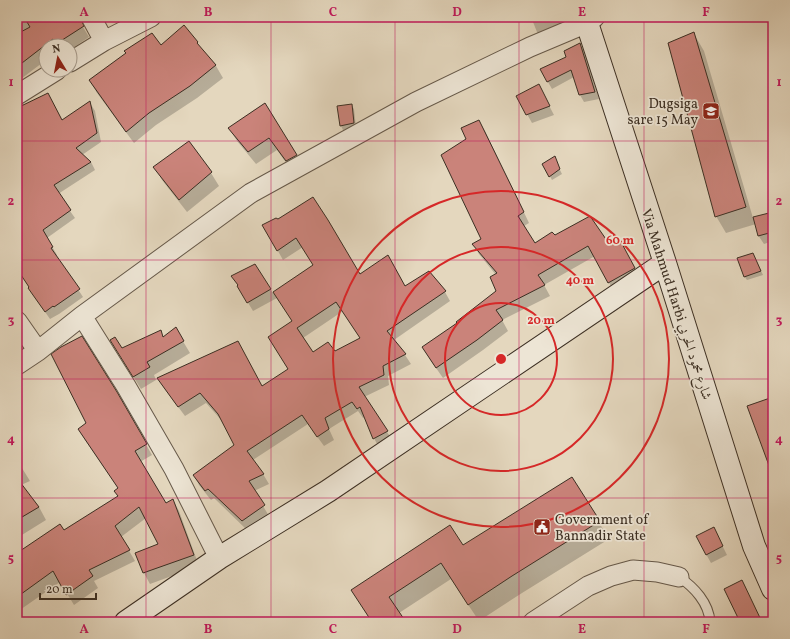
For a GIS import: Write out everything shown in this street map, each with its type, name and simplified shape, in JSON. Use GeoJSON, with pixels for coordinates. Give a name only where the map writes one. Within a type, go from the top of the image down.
{"type":"FeatureCollection","features":[{"type":"Feature","properties":{"kind":"street"},"geometry":{"type":"LineString","coordinates":[[91,17],[104,41]]}},
{"type":"Feature","properties":{"kind":"street"},"geometry":{"type":"LineString","coordinates":[[78,57],[104,41],[151,17]]}},
{"type":"Feature","properties":{"kind":"street"},"geometry":{"type":"LineString","coordinates":[[17,365],[251,193],[416,102],[589,19]]}},
{"type":"Feature","properties":{"kind":"street","name":"Via Mahmud Harbi شارع محمود الحربي"},"geometry":{"type":"LineString","coordinates":[[589,19],[754,546],[773,589]]}},
{"type":"Feature","properties":{"kind":"street"},"geometry":{"type":"LineString","coordinates":[[19,88],[40,78]]}},
{"type":"Feature","properties":{"kind":"street"},"geometry":{"type":"LineString","coordinates":[[126,622],[219,558],[334,486],[665,263]]}},
{"type":"Feature","properties":{"kind":"street"},"geometry":{"type":"LineString","coordinates":[[82,316],[126,386],[174,469],[219,558]]}},
{"type":"Feature","properties":{"kind":"street"},"geometry":{"type":"LineString","coordinates":[[17,321],[38,351]]}},
{"type":"Feature","properties":{"kind":"street"},"geometry":{"type":"LineString","coordinates":[[533,622],[588,586],[611,576],[634,570],[657,572],[679,577]]}},
{"type":"Feature","properties":{"kind":"lane"},"geometry":{"type":"LineString","coordinates":[[679,577],[701,597],[710,615],[710,622]]}},
{"type":"Feature","properties":{"kind":"building"},"geometry":{"type":"Polygon","coordinates":[[[24,17],[80,17],[84,26],[65,38],[38,38],[38,51],[22,63],[17,54],[17,34],[30,27],[24,17]]]}},
{"type":"Feature","properties":{"kind":"building"},"geometry":{"type":"Polygon","coordinates":[[[184,25],[216,65],[190,86],[149,113],[126,132],[89,80],[126,53],[124,51],[152,33],[161,45],[184,25]]]}},
{"type":"Feature","properties":{"kind":"building"},"geometry":{"type":"Polygon","coordinates":[[[694,32],[746,207],[715,217],[668,43],[694,32]]]}},
{"type":"Feature","properties":{"kind":"building"},"geometry":{"type":"Polygon","coordinates":[[[580,43],[595,92],[579,95],[571,70],[547,82],[540,69],[566,57],[564,51],[580,43]]]}},
{"type":"Feature","properties":{"kind":"building"},"geometry":{"type":"Polygon","coordinates":[[[539,84],[550,106],[526,115],[516,96],[539,84]]]}},
{"type":"Feature","properties":{"kind":"building"},"geometry":{"type":"Polygon","coordinates":[[[48,93],[62,120],[90,101],[97,133],[76,148],[91,162],[54,185],[71,210],[43,230],[53,247],[51,248],[80,289],[45,312],[17,269],[17,108],[48,93]]]}},
{"type":"Feature","properties":{"kind":"building"},"geometry":{"type":"Polygon","coordinates":[[[265,103],[297,155],[286,161],[269,138],[248,152],[228,128],[265,103]]]}},
{"type":"Feature","properties":{"kind":"building"},"geometry":{"type":"Polygon","coordinates":[[[352,104],[354,123],[340,126],[337,106],[352,104]]]}},
{"type":"Feature","properties":{"kind":"building"},"geometry":{"type":"Polygon","coordinates":[[[479,120],[524,212],[518,216],[535,243],[552,232],[555,235],[590,216],[610,245],[620,240],[635,268],[608,283],[588,246],[538,275],[545,285],[496,310],[503,320],[436,368],[422,347],[457,323],[456,322],[496,291],[490,277],[497,273],[472,244],[481,239],[441,155],[466,139],[461,128],[479,120]]]}},
{"type":"Feature","properties":{"kind":"building"},"geometry":{"type":"Polygon","coordinates":[[[189,141],[212,172],[179,200],[153,167],[189,141]]]}},
{"type":"Feature","properties":{"kind":"building"},"geometry":{"type":"Polygon","coordinates":[[[555,156],[560,169],[549,177],[542,164],[555,156]]]}},
{"type":"Feature","properties":{"kind":"building"},"geometry":{"type":"Polygon","coordinates":[[[313,197],[360,274],[388,255],[405,286],[429,271],[446,291],[387,331],[406,354],[383,366],[384,375],[359,387],[388,431],[373,439],[360,407],[357,409],[352,402],[325,418],[329,429],[317,437],[302,415],[247,451],[264,474],[249,481],[265,505],[242,521],[208,489],[205,491],[193,475],[234,445],[218,414],[200,393],[178,407],[157,378],[238,341],[262,386],[288,369],[268,337],[292,321],[273,292],[313,265],[296,238],[277,251],[262,225],[276,218],[278,219],[313,197]],[[336,302],[297,328],[313,352],[328,342],[335,351],[360,338],[336,302]]]}},
{"type":"Feature","properties":{"kind":"building"},"geometry":{"type":"Polygon","coordinates":[[[773,212],[773,232],[758,236],[753,217],[773,212]]]}},
{"type":"Feature","properties":{"kind":"building"},"geometry":{"type":"Polygon","coordinates":[[[753,253],[761,271],[744,277],[737,258],[753,253]]]}},
{"type":"Feature","properties":{"kind":"building"},"geometry":{"type":"Polygon","coordinates":[[[255,264],[271,289],[247,303],[237,286],[238,285],[231,276],[255,264]]]}},
{"type":"Feature","properties":{"kind":"building"},"geometry":{"type":"Polygon","coordinates":[[[176,327],[184,341],[147,362],[150,367],[133,377],[110,340],[115,337],[122,348],[161,330],[163,337],[176,327]]]}},
{"type":"Feature","properties":{"kind":"building"},"geometry":{"type":"Polygon","coordinates":[[[82,336],[147,444],[135,451],[166,503],[173,499],[194,555],[143,573],[135,553],[158,544],[139,507],[115,526],[130,550],[89,570],[93,576],[66,595],[53,571],[17,597],[17,553],[60,524],[64,530],[118,496],[114,491],[118,488],[78,429],[86,423],[51,354],[82,336]]]}},
{"type":"Feature","properties":{"kind":"building"},"geometry":{"type":"Polygon","coordinates":[[[773,397],[773,470],[771,471],[747,406],[773,397]]]}},
{"type":"Feature","properties":{"kind":"building"},"geometry":{"type":"Polygon","coordinates":[[[572,477],[600,521],[468,605],[441,563],[389,597],[406,622],[372,622],[351,590],[450,525],[463,545],[572,477]]]}},
{"type":"Feature","properties":{"kind":"building"},"geometry":{"type":"Polygon","coordinates":[[[17,478],[39,507],[17,520],[17,478]]]}},
{"type":"Feature","properties":{"kind":"building"},"geometry":{"type":"Polygon","coordinates":[[[714,527],[723,546],[706,555],[696,536],[714,527]]]}},
{"type":"Feature","properties":{"kind":"building"},"geometry":{"type":"Polygon","coordinates":[[[742,580],[762,622],[740,622],[724,589],[742,580]]]}},
{"type":"Feature","properties":{"kind":"place","name":"Dugsiga sare 15 May"},"geometry":{"type":"Point","coordinates":[711,111]}},
{"type":"Feature","properties":{"kind":"place","name":"Government of Bannadir State"},"geometry":{"type":"Point","coordinates":[542,527]}}]}
